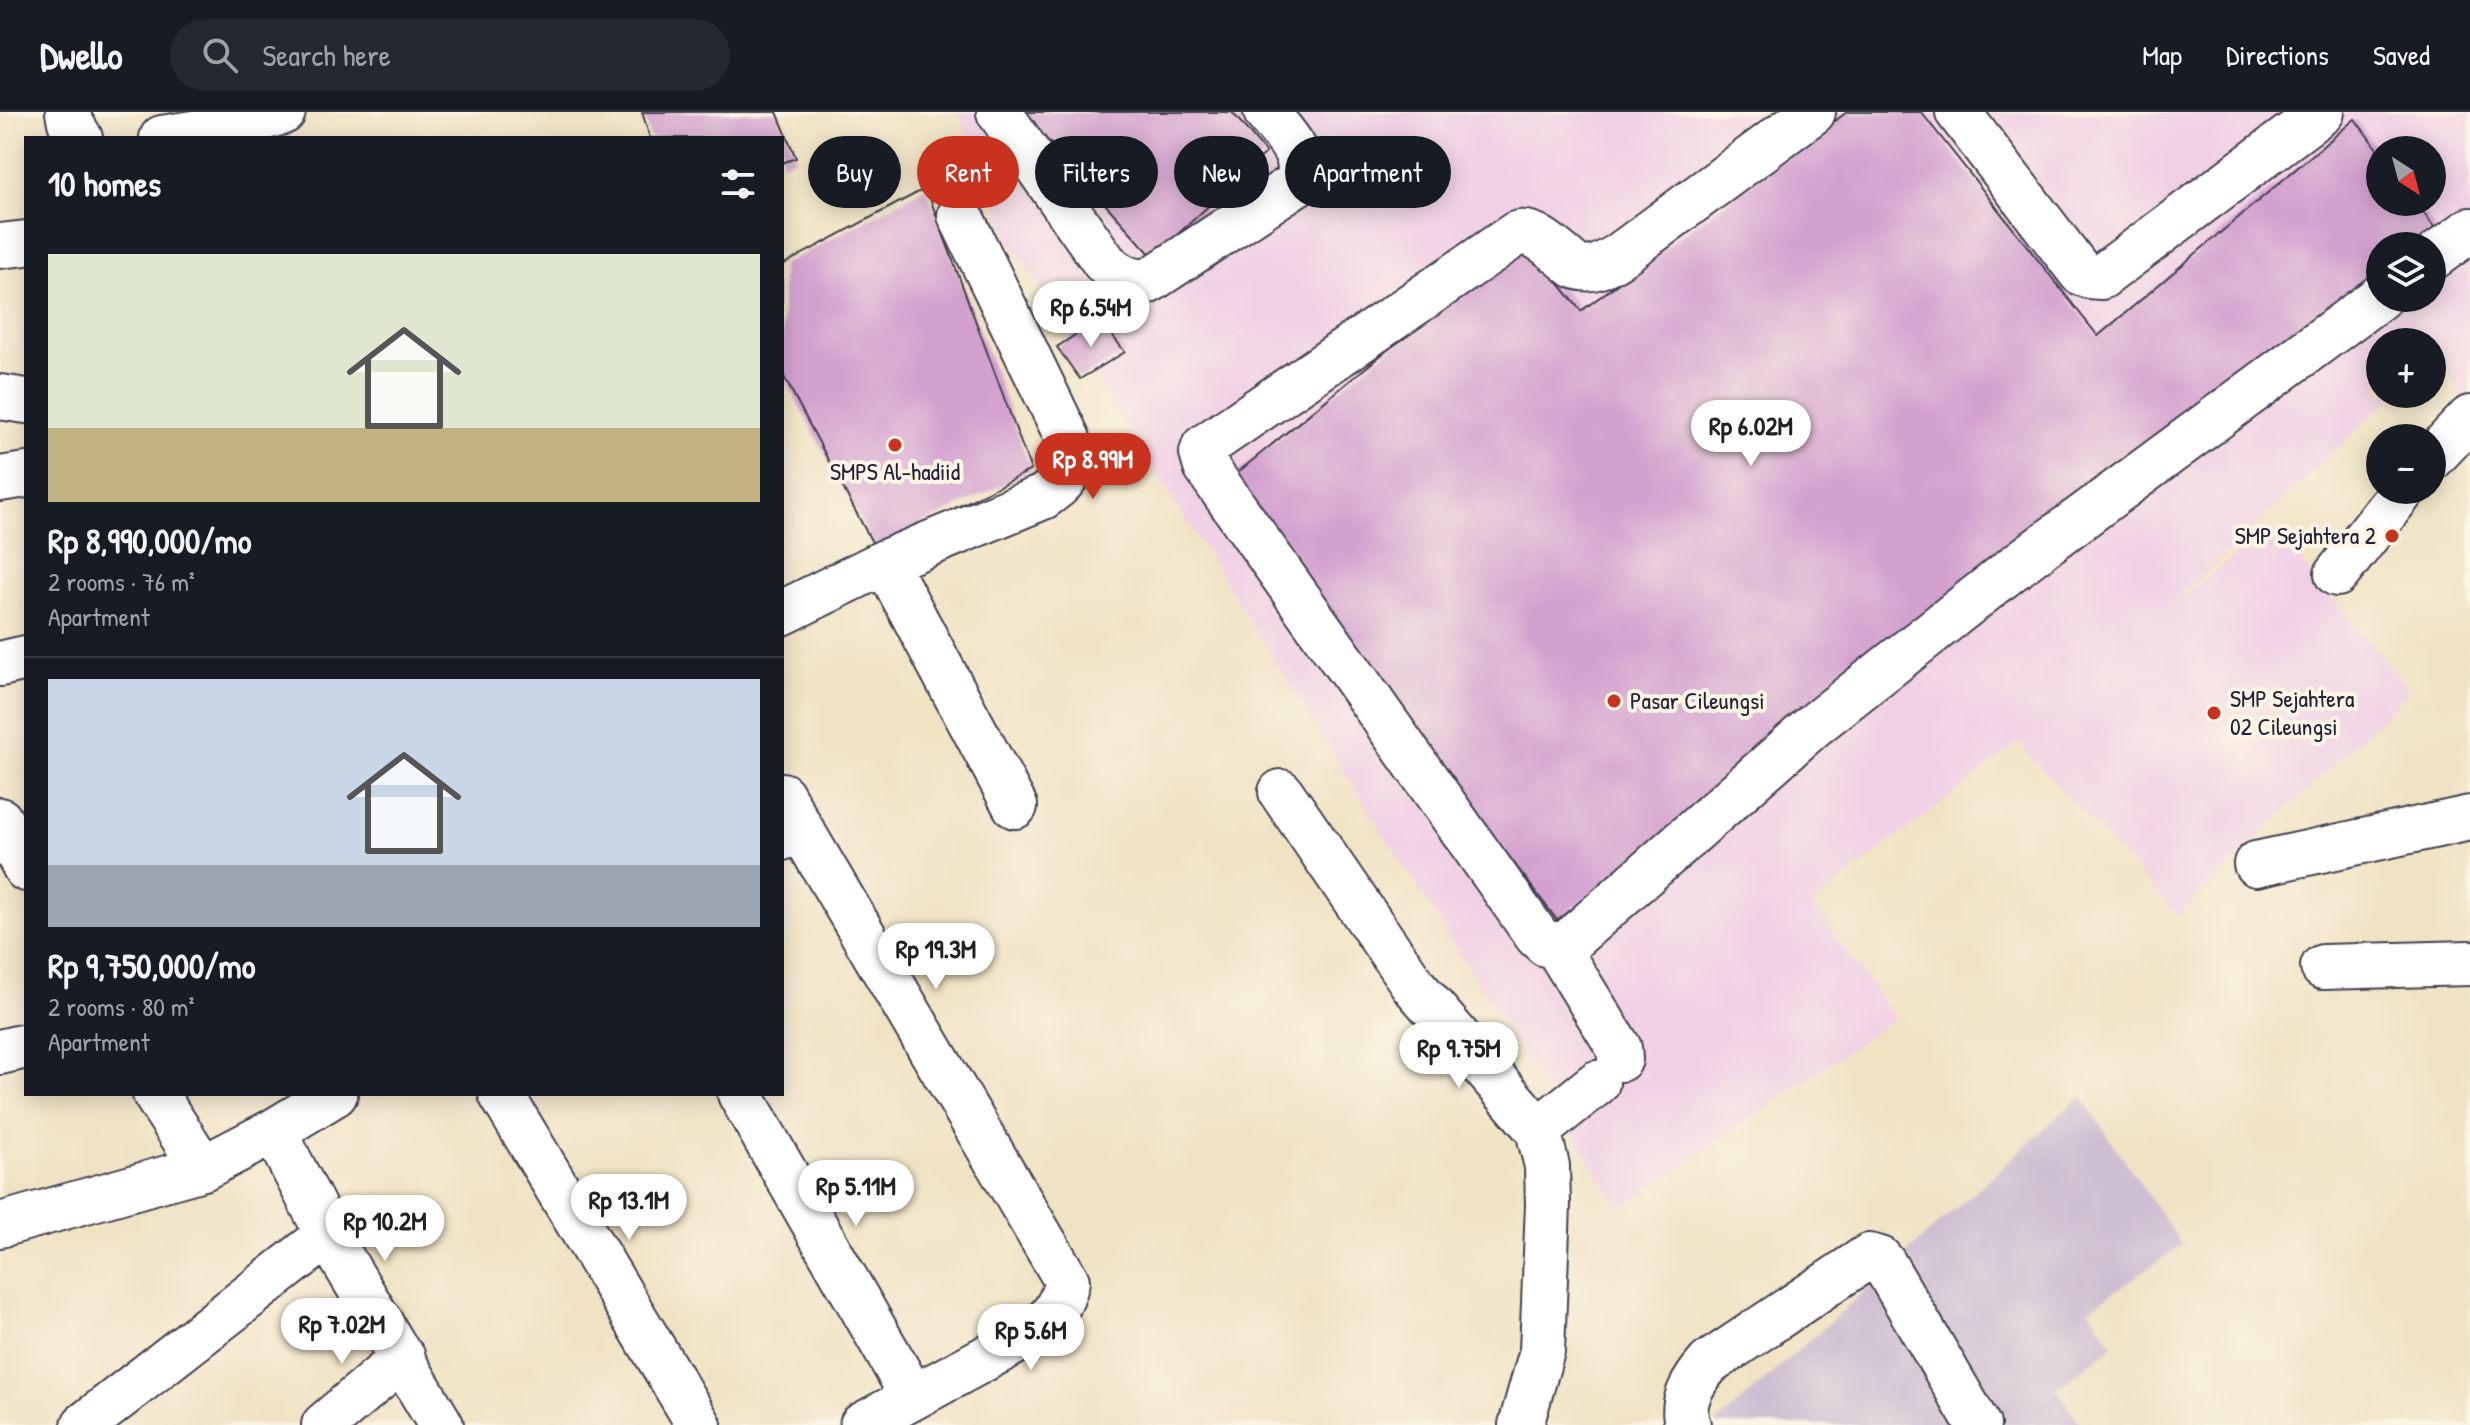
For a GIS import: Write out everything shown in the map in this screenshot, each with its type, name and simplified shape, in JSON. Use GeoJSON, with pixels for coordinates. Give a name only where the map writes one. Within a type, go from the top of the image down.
{"type":"FeatureCollection","features":[{"type":"Feature","properties":{"kind":"street"},"geometry":{"type":"LineString","coordinates":[[68,112],[79,136]]}},
{"type":"Feature","properties":{"kind":"street"},"geometry":{"type":"LineString","coordinates":[[174,136],[236,126],[283,112]]}},
{"type":"Feature","properties":{"kind":"street"},"geometry":{"type":"LineString","coordinates":[[999,112],[1105,263],[1115,272],[1137,282],[1149,281],[1299,182],[1302,168],[1297,152],[1266,112]]}},
{"type":"Feature","properties":{"kind":"street"},"geometry":{"type":"LineString","coordinates":[[1813,112],[1598,268],[1581,269],[1531,234],[1522,231],[1516,234],[1208,441],[1202,453],[1206,467],[1537,936],[1546,944],[1556,946],[1573,938],[1813,726],[2004,575],[2366,307]]}},
{"type":"Feature","properties":{"kind":"street"},"geometry":{"type":"LineString","coordinates":[[1958,112],[2081,273],[2094,277],[2101,277],[2110,271],[2322,112]]}},
{"type":"Feature","properties":{"kind":"street"},"geometry":{"type":"LineString","coordinates":[[785,605],[1043,497],[1065,482],[1072,463],[1068,439],[960,215]]}},
{"type":"Feature","properties":{"kind":"street"},"geometry":{"type":"LineString","coordinates":[[2446,248],[2470,230]]}},
{"type":"Feature","properties":{"kind":"street"},"geometry":{"type":"LineString","coordinates":[[0,246],[24,243]]}},
{"type":"Feature","properties":{"kind":"street"},"geometry":{"type":"LineString","coordinates":[[0,397],[24,401]]}},
{"type":"Feature","properties":{"kind":"street"},"geometry":{"type":"LineString","coordinates":[[2446,443],[2470,418]]}},
{"type":"Feature","properties":{"kind":"street"},"geometry":{"type":"LineString","coordinates":[[0,479],[24,475]]}},
{"type":"Feature","properties":{"kind":"street"},"geometry":{"type":"LineString","coordinates":[[2337,574],[2392,504]]}},
{"type":"Feature","properties":{"kind":"street"},"geometry":{"type":"LineString","coordinates":[[885,562],[1015,806]]}},
{"type":"Feature","properties":{"kind":"street"},"geometry":{"type":"LineString","coordinates":[[0,664],[24,658]]}},
{"type":"Feature","properties":{"kind":"street"},"geometry":{"type":"LineString","coordinates":[[1281,792],[1414,986],[1538,1130],[1547,1166],[1542,1351],[1521,1425]]}},
{"type":"Feature","properties":{"kind":"street"},"geometry":{"type":"LineString","coordinates":[[2256,864],[2470,818]]}},
{"type":"Feature","properties":{"kind":"street"},"geometry":{"type":"LineString","coordinates":[[0,820],[24,865]]}},
{"type":"Feature","properties":{"kind":"street"},"geometry":{"type":"LineString","coordinates":[[788,821],[1067,1281],[1063,1300],[1051,1319],[1034,1332],[862,1425]]}},
{"type":"Feature","properties":{"kind":"street"},"geometry":{"type":"LineString","coordinates":[[1538,1130],[1608,1071],[1619,1048],[1556,946]]}},
{"type":"Feature","properties":{"kind":"street"},"geometry":{"type":"LineString","coordinates":[[2323,967],[2470,963]]}},
{"type":"Feature","properties":{"kind":"street"},"geometry":{"type":"LineString","coordinates":[[0,1052],[24,1046]]}},
{"type":"Feature","properties":{"kind":"street"},"geometry":{"type":"LineString","coordinates":[[156,1096],[203,1168]]}},
{"type":"Feature","properties":{"kind":"street"},"geometry":{"type":"LineString","coordinates":[[0,1225],[203,1168],[332,1096]]}},
{"type":"Feature","properties":{"kind":"street"},"geometry":{"type":"LineString","coordinates":[[502,1096],[699,1425]]}},
{"type":"Feature","properties":{"kind":"street"},"geometry":{"type":"LineString","coordinates":[[741,1096],[913,1397]]}},
{"type":"Feature","properties":{"kind":"street"},"geometry":{"type":"LineString","coordinates":[[274,1131],[328,1235],[441,1425]]}},
{"type":"Feature","properties":{"kind":"street"},"geometry":{"type":"LineString","coordinates":[[84,1425],[328,1235]]}},
{"type":"Feature","properties":{"kind":"street"},"geometry":{"type":"LineString","coordinates":[[1688,1425],[1685,1403],[1699,1375],[1709,1363],[1869,1256],[1880,1259],[1884,1264],[1978,1425]]}},
{"type":"Feature","properties":{"kind":"street"},"geometry":{"type":"LineString","coordinates":[[324,1425],[403,1358]]}},
{"type":"Feature","properties":{"kind":"shaded area"},"geometry":{"type":"Polygon","coordinates":[[[958,112],[2470,112],[2470,405],[2446,371],[2446,328],[2366,328],[2366,408],[2380,408],[2155,620],[2271,527],[2410,690],[2178,916],[2018,743],[1812,904],[1895,1018],[1620,1209],[1010,241],[997,208],[1019,208],[1019,136],[968,136],[958,112]]]}},
{"type":"Feature","properties":{"kind":"shaded area"},"geometry":{"type":"Polygon","coordinates":[[[2081,1096],[2182,1245],[2089,1309],[2113,1346],[2056,1389],[2082,1425],[1715,1425],[2081,1096]]]}},
{"type":"Feature","properties":{"kind":"building"},"geometry":{"type":"Polygon","coordinates":[[[642,112],[777,112],[796,158],[784,162],[784,136],[649,136],[642,112]]]}},
{"type":"Feature","properties":{"kind":"building"},"geometry":{"type":"Polygon","coordinates":[[[1022,112],[1232,112],[1252,136],[1174,136],[1174,208],[1206,208],[1153,257],[1109,208],[1158,208],[1158,136],[1044,136],[1022,112]]]}},
{"type":"Feature","properties":{"kind":"building","name":"Pasar Cileungsi"},"geometry":{"type":"Polygon","coordinates":[[[1847,112],[1921,112],[2098,336],[2355,119],[2368,136],[2366,216],[2426,216],[2436,230],[2366,232],[2366,285],[1557,920],[1226,482],[1523,239],[1581,311],[1847,112]]]}},
{"type":"Feature","properties":{"kind":"building"},"geometry":{"type":"Polygon","coordinates":[[[917,193],[917,208],[933,208],[1031,470],[875,548],[784,377],[784,264],[889,208],[901,208],[901,201],[917,193]]]}},
{"type":"Feature","properties":{"kind":"building"},"geometry":{"type":"Polygon","coordinates":[[[1099,319],[1125,352],[1080,379],[1057,347],[1099,319]]]}},
{"type":"Feature","properties":{"kind":"place","name":"SMPS Al-hadiid"},"geometry":{"type":"Point","coordinates":[895,445]}},
{"type":"Feature","properties":{"kind":"place","name":"SMP Sejahtera 2"},"geometry":{"type":"Point","coordinates":[2392,536]}},
{"type":"Feature","properties":{"kind":"place","name":"Pasar Cileungsi"},"geometry":{"type":"Point","coordinates":[1614,701]}},
{"type":"Feature","properties":{"kind":"place","name":"SMP Sejahtera 02 Cileungsi"},"geometry":{"type":"Point","coordinates":[2214,713]}}]}
